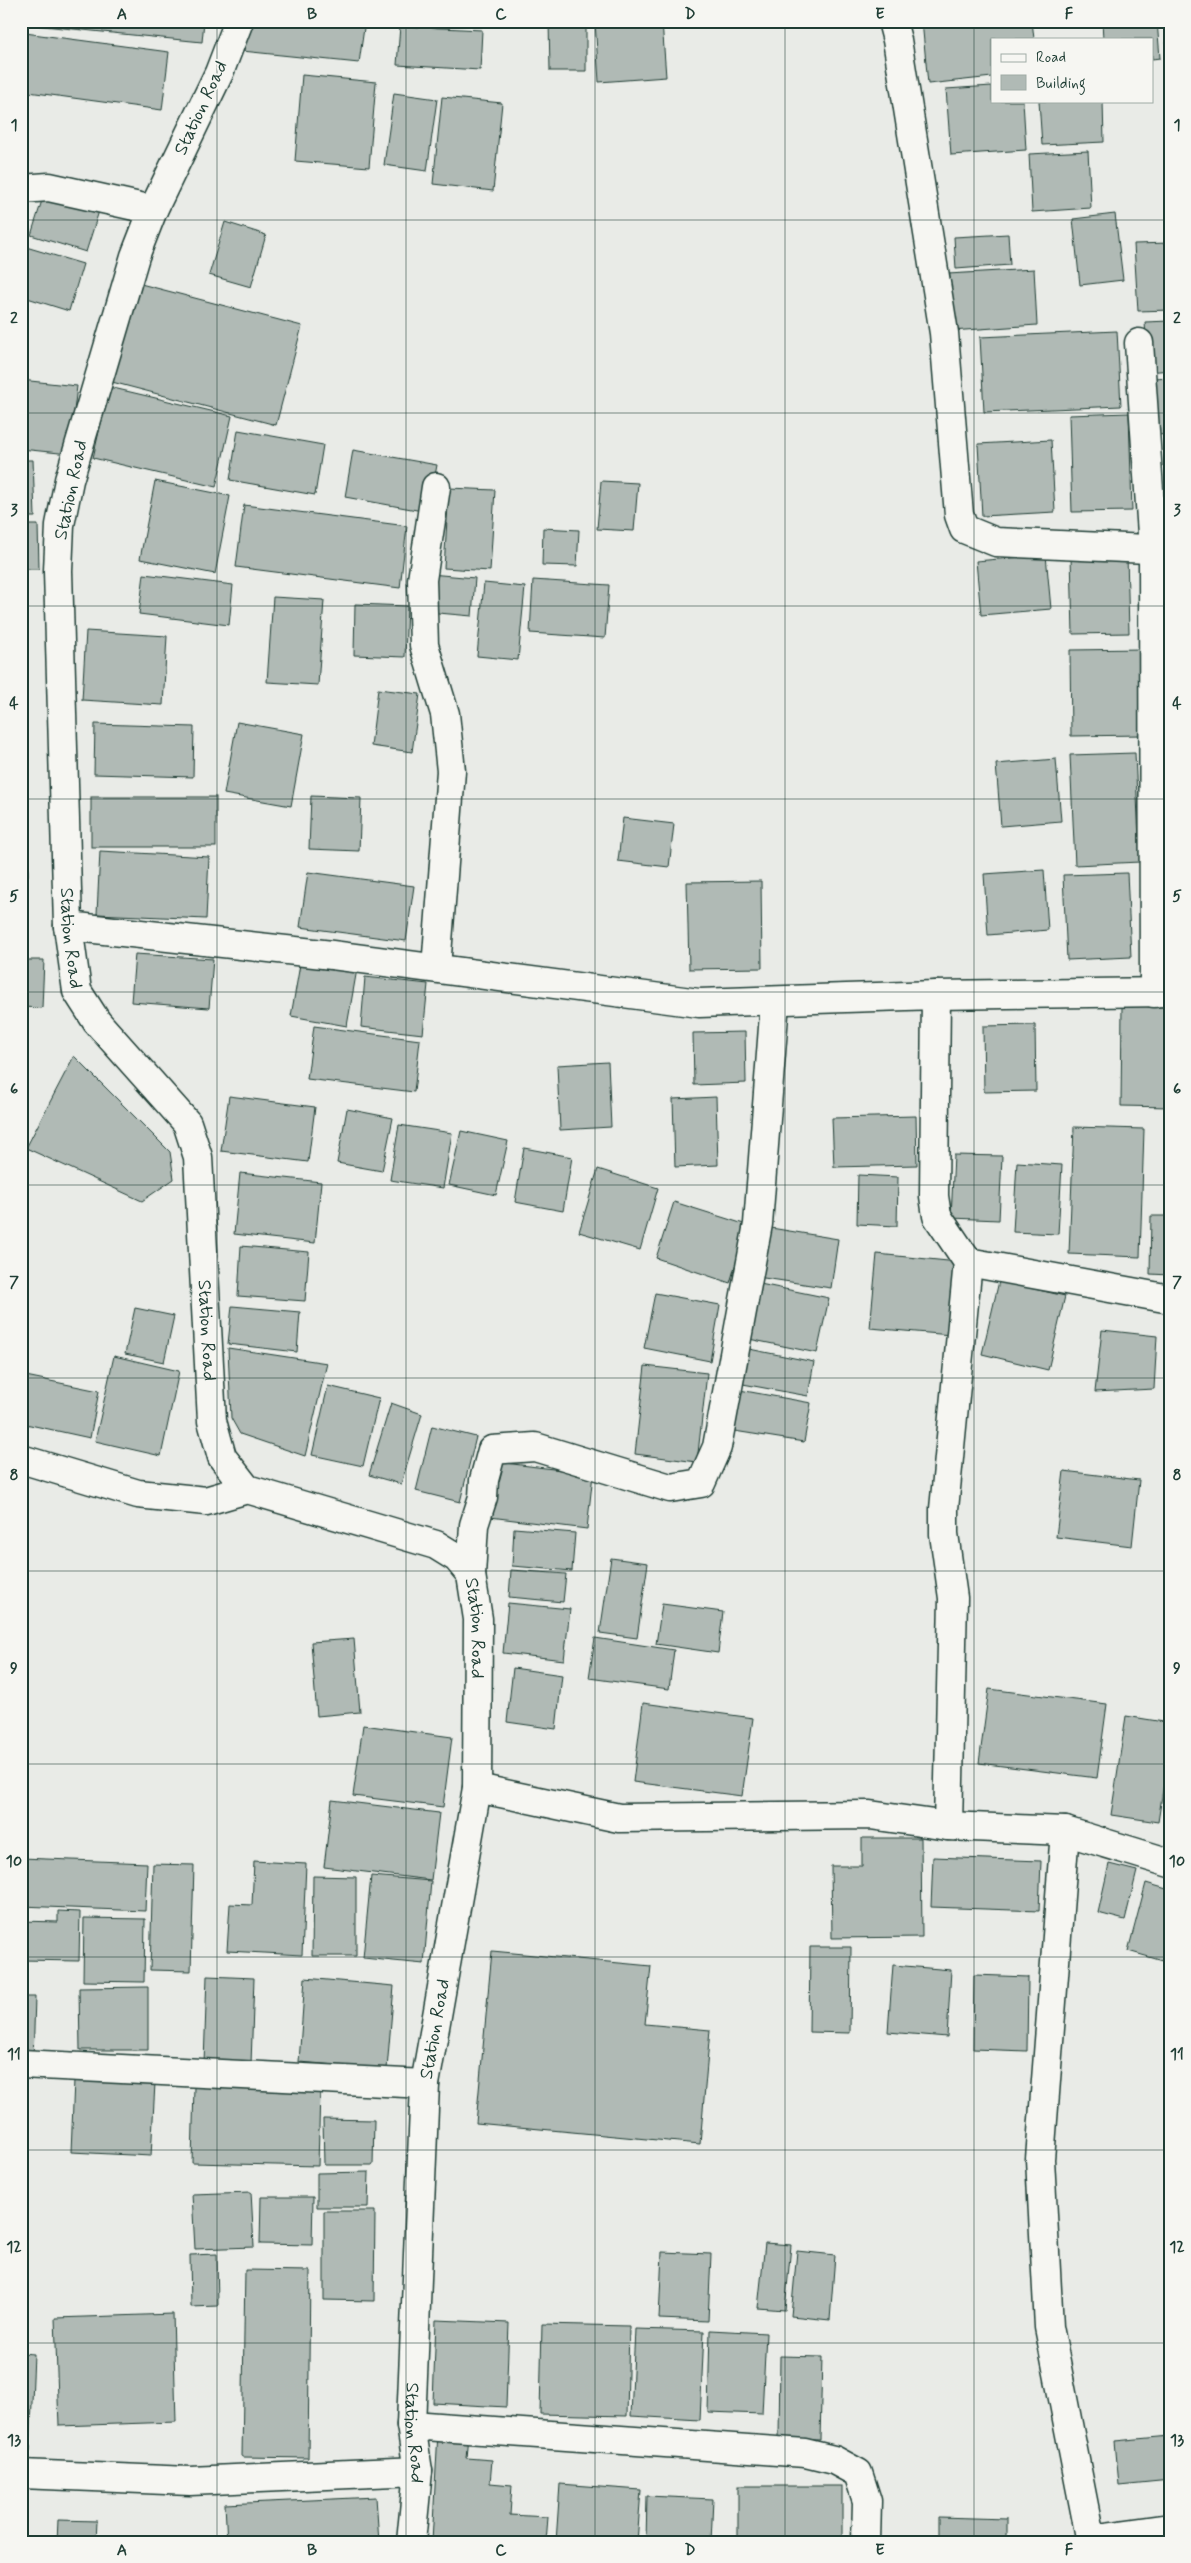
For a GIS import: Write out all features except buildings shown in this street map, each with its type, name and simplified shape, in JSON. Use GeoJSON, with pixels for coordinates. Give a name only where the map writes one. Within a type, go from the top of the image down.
{"type":"FeatureCollection","features":[{"type":"Feature","properties":{"kind":"street","name":"Station Road"},"geometry":{"type":"LineString","coordinates":[[239,21],[219,73],[153,210],[135,256],[69,480],[60,525],[58,570],[68,926],[78,991],[97,1022],[187,1123],[198,1157],[212,1421],[222,1457],[248,1489],[436,1545],[457,1558],[471,1575],[478,1619],[477,1788],[425,2084],[411,2425],[418,2471],[411,2542]]}},
{"type":"Feature","properties":{"kind":"street"},"geometry":{"type":"LineString","coordinates":[[892,21],[899,49],[944,333],[958,515],[964,529],[996,542],[1161,549]]}},
{"type":"Feature","properties":{"kind":"street"},"geometry":{"type":"LineString","coordinates":[[21,189],[49,187],[153,210]]}},
{"type":"Feature","properties":{"kind":"street"},"geometry":{"type":"LineString","coordinates":[[68,926],[436,968],[699,1003],[936,995],[1162,993],[1161,549],[1139,343]]}},
{"type":"Feature","properties":{"kind":"street"},"geometry":{"type":"LineString","coordinates":[[436,487],[422,580],[424,645],[445,714],[451,771],[436,968]]}},
{"type":"Feature","properties":{"kind":"street"},"geometry":{"type":"LineString","coordinates":[[936,995],[934,1196],[937,1216],[968,1262],[944,1509],[944,1534],[953,1598],[948,1826]]}},
{"type":"Feature","properties":{"kind":"street"},"geometry":{"type":"LineString","coordinates":[[471,1575],[474,1525],[483,1497],[484,1480],[492,1450],[535,1447],[670,1488],[701,1483],[717,1448],[758,1224],[775,1001]]}},
{"type":"Feature","properties":{"kind":"street"},"geometry":{"type":"LineString","coordinates":[[968,1262],[1170,1299]]}},
{"type":"Feature","properties":{"kind":"street"},"geometry":{"type":"LineString","coordinates":[[21,1459],[138,1494],[206,1500],[248,1489]]}},
{"type":"Feature","properties":{"kind":"street"},"geometry":{"type":"LineString","coordinates":[[477,1788],[619,1818],[870,1815],[948,1826],[1065,1831],[1170,1863]]}},
{"type":"Feature","properties":{"kind":"street"},"geometry":{"type":"LineString","coordinates":[[1065,1831],[1040,2159],[1049,2327],[1091,2541],[1170,2528]]}},
{"type":"Feature","properties":{"kind":"street"},"geometry":{"type":"LineString","coordinates":[[21,2064],[425,2084]]}},
{"type":"Feature","properties":{"kind":"street"},"geometry":{"type":"LineString","coordinates":[[411,2425],[805,2453],[834,2460],[858,2473],[867,2500],[866,2542]]}},
{"type":"Feature","properties":{"kind":"street"},"geometry":{"type":"LineString","coordinates":[[21,2474],[190,2481],[418,2471]]}}]}
